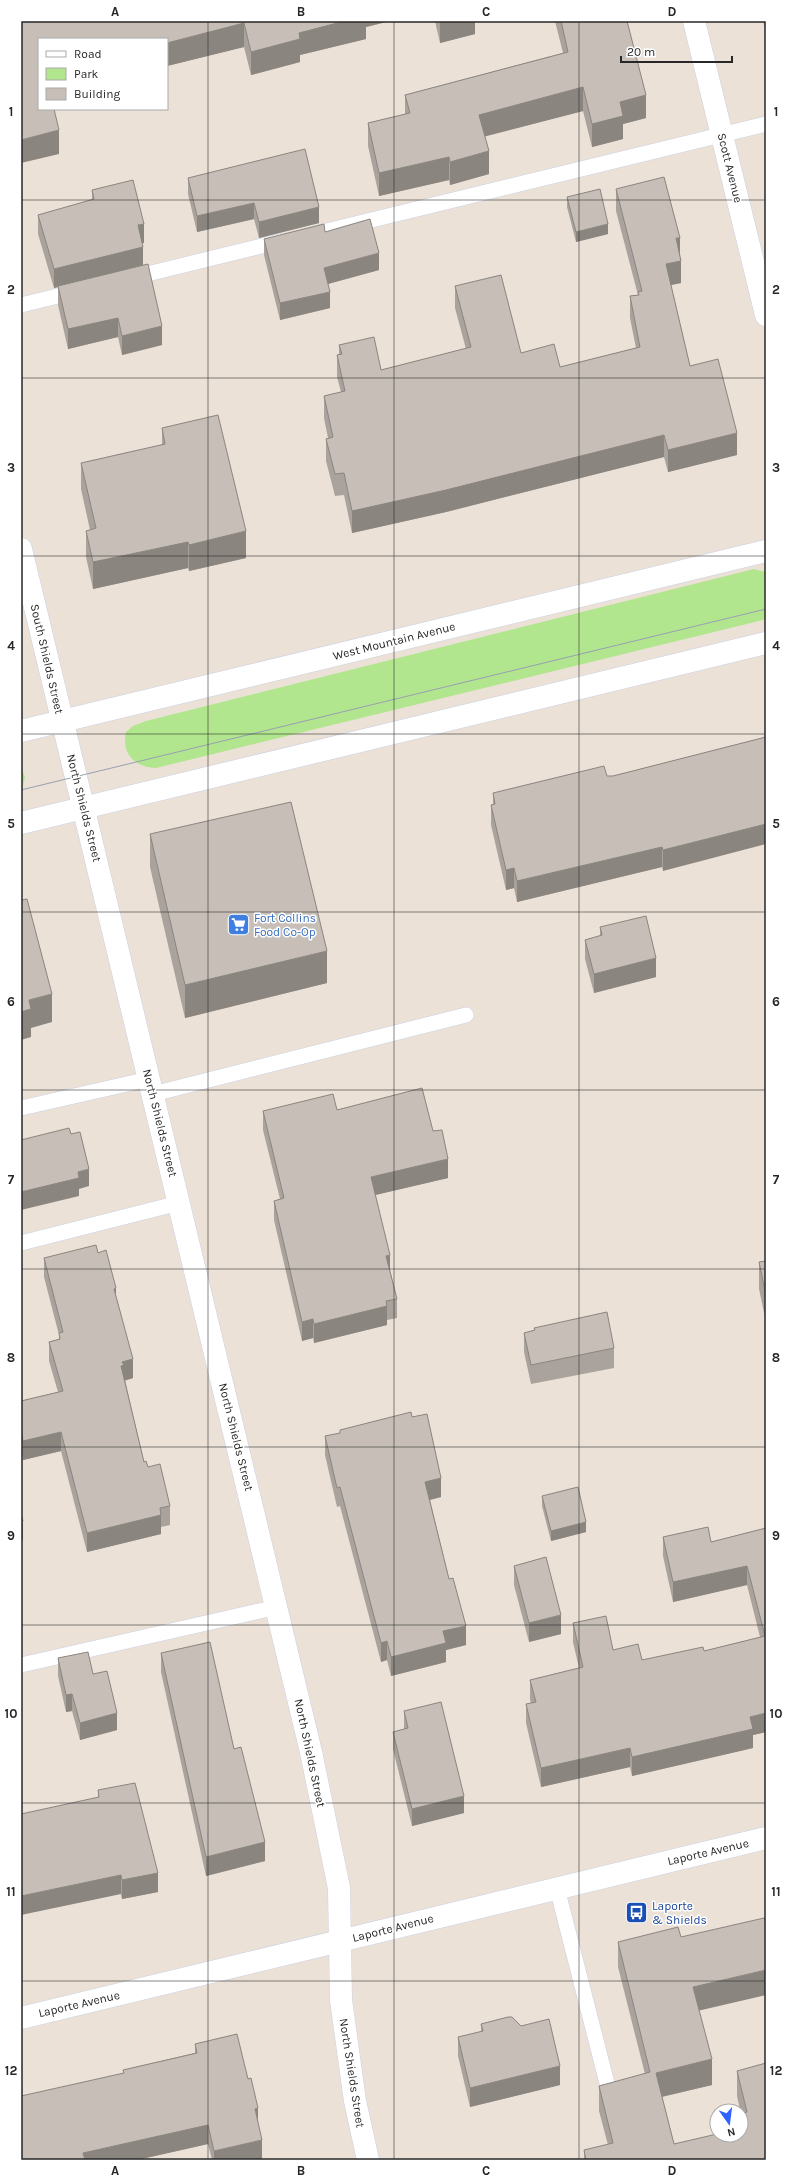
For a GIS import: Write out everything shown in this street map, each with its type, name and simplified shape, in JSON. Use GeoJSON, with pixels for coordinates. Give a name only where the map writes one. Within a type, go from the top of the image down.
{"type":"FeatureCollection","features":[{"type":"Feature","properties":{"kind":"street","name":"Scott Avenue"},"geometry":{"type":"LineString","coordinates":[[694,21],[766,315]]}},
{"type":"Feature","properties":{"kind":"street","name":"South Shields Street"},"geometry":{"type":"LineString","coordinates":[[21,549],[62,722]]}},
{"type":"Feature","properties":{"kind":"street","name":"West Mountain Avenue"},"geometry":{"type":"LineString","coordinates":[[21,731],[766,551]]}},
{"type":"Feature","properties":{"kind":"street"},"geometry":{"type":"LineString","coordinates":[[21,823],[766,643]]}},
{"type":"Feature","properties":{"kind":"street","name":"North Shields Street"},"geometry":{"type":"LineString","coordinates":[[62,722],[84,807],[311,1752],[339,1888],[341,2000],[355,2101],[368,2160]]}},
{"type":"Feature","properties":{"kind":"street","name":"Laporte Avenue"},"geometry":{"type":"LineString","coordinates":[[21,2018],[766,1838]]}},
{"type":"Feature","properties":{"kind":"lane"},"geometry":{"type":"LineString","coordinates":[[113,282],[766,124]]}},
{"type":"Feature","properties":{"kind":"lane"},"geometry":{"type":"LineString","coordinates":[[21,305],[90,288]]}},
{"type":"Feature","properties":{"kind":"lane"},"geometry":{"type":"LineString","coordinates":[[21,1108],[151,1086],[466,1015]]}},
{"type":"Feature","properties":{"kind":"lane"},"geometry":{"type":"LineString","coordinates":[[21,1243],[179,1203]]}},
{"type":"Feature","properties":{"kind":"lane"},"geometry":{"type":"LineString","coordinates":[[21,1665],[277,1607]]}},
{"type":"Feature","properties":{"kind":"lane"},"geometry":{"type":"LineString","coordinates":[[557,1888],[610,2096]]}},
{"type":"Feature","properties":{"kind":"green space"},"geometry":{"type":"Polygon","coordinates":[[[754,569],[766,572],[766,619],[759,621],[156,768],[148,767],[136,762],[131,758],[126,747],[126,732],[133,726],[146,721],[754,569]]]}},
{"type":"Feature","properties":{"kind":"green space"},"geometry":{"type":"Polygon","coordinates":[[[21,767],[25,777],[21,793],[21,767]]]}},
{"type":"Feature","properties":{"kind":"building"},"geometry":{"type":"Polygon","coordinates":[[[21,21],[345,21],[299,33],[300,39],[251,52],[244,23],[168,43],[168,38],[38,38],[38,110],[54,110],[59,130],[21,140],[21,21]]]}},
{"type":"Feature","properties":{"kind":"building"},"geometry":{"type":"Polygon","coordinates":[[[561,21],[627,21],[646,95],[620,102],[623,116],[592,124],[583,87],[479,115],[489,151],[450,162],[449,157],[379,173],[368,123],[410,113],[405,95],[568,52],[561,21]]]}},
{"type":"Feature","properties":{"kind":"building"},"geometry":{"type":"Polygon","coordinates":[[[305,149],[319,207],[259,222],[254,203],[197,216],[188,178],[305,149]]]}},
{"type":"Feature","properties":{"kind":"building"},"geometry":{"type":"Polygon","coordinates":[[[664,177],[680,238],[676,238],[681,261],[666,264],[690,366],[718,359],[737,433],[668,450],[664,435],[446,490],[352,511],[344,473],[335,474],[326,439],[333,437],[324,396],[345,391],[337,355],[342,354],[339,345],[374,337],[381,370],[471,347],[455,286],[501,275],[521,353],[554,344],[560,367],[640,347],[630,296],[639,295],[638,292],[642,291],[616,189],[664,177]]]}},
{"type":"Feature","properties":{"kind":"building"},"geometry":{"type":"Polygon","coordinates":[[[133,180],[144,224],[138,225],[143,247],[54,269],[38,215],[94,199],[92,190],[133,180]]]}},
{"type":"Feature","properties":{"kind":"building"},"geometry":{"type":"Polygon","coordinates":[[[600,189],[608,224],[576,232],[567,197],[600,189]]]}},
{"type":"Feature","properties":{"kind":"building"},"geometry":{"type":"Polygon","coordinates":[[[370,219],[379,253],[324,268],[330,292],[280,303],[264,239],[324,224],[325,232],[370,219]]]}},
{"type":"Feature","properties":{"kind":"building"},"geometry":{"type":"Polygon","coordinates":[[[148,264],[162,326],[122,336],[118,318],[68,329],[58,286],[148,264]]]}},
{"type":"Feature","properties":{"kind":"building"},"geometry":{"type":"Polygon","coordinates":[[[218,415],[246,531],[189,545],[188,542],[93,562],[86,531],[96,528],[81,463],[165,444],[162,428],[218,415]]]}},
{"type":"Feature","properties":{"kind":"building"},"geometry":{"type":"Polygon","coordinates":[[[766,737],[766,824],[663,850],[662,847],[517,881],[514,868],[506,870],[491,805],[495,804],[493,793],[604,766],[607,776],[613,776],[766,737]]]}},
{"type":"Feature","properties":{"kind":"building","name":"Fort Collins Food Co-Op"},"geometry":{"type":"Polygon","coordinates":[[[291,802],[327,951],[185,985],[150,834],[291,802]]]}},
{"type":"Feature","properties":{"kind":"building"},"geometry":{"type":"Polygon","coordinates":[[[27,899],[52,994],[29,1000],[31,1009],[21,1012],[21,900],[27,899]]]}},
{"type":"Feature","properties":{"kind":"building"},"geometry":{"type":"Polygon","coordinates":[[[646,916],[656,958],[594,974],[585,940],[602,935],[600,927],[646,916]]]}},
{"type":"Feature","properties":{"kind":"building"},"geometry":{"type":"Polygon","coordinates":[[[422,1088],[433,1131],[442,1130],[448,1159],[371,1177],[390,1255],[386,1256],[397,1299],[386,1301],[387,1306],[314,1324],[313,1319],[302,1322],[274,1201],[284,1198],[263,1111],[333,1094],[337,1110],[422,1088]]]}},
{"type":"Feature","properties":{"kind":"building"},"geometry":{"type":"Polygon","coordinates":[[[69,1128],[71,1134],[80,1132],[89,1169],[78,1172],[79,1178],[21,1192],[21,1140],[69,1128]]]}},
{"type":"Feature","properties":{"kind":"building"},"geometry":{"type":"Polygon","coordinates":[[[96,1245],[98,1253],[106,1250],[116,1288],[114,1289],[133,1359],[122,1362],[124,1365],[121,1366],[144,1462],[146,1461],[148,1467],[160,1464],[170,1506],[160,1508],[161,1515],[87,1533],[61,1432],[23,1441],[21,1430],[21,1401],[63,1391],[49,1342],[60,1339],[59,1333],[63,1332],[44,1258],[96,1245]]]}},
{"type":"Feature","properties":{"kind":"building"},"geometry":{"type":"Polygon","coordinates":[[[766,1261],[766,1295],[759,1262],[766,1261]]]}},
{"type":"Feature","properties":{"kind":"building"},"geometry":{"type":"Polygon","coordinates":[[[607,1312],[614,1348],[531,1365],[524,1333],[535,1330],[534,1328],[607,1312]]]}},
{"type":"Feature","properties":{"kind":"building"},"geometry":{"type":"Polygon","coordinates":[[[411,1412],[412,1417],[427,1414],[441,1478],[425,1482],[449,1579],[453,1578],[466,1626],[443,1631],[446,1643],[391,1657],[387,1641],[381,1643],[340,1487],[337,1488],[325,1436],[340,1433],[340,1430],[411,1412]]]}},
{"type":"Feature","properties":{"kind":"building"},"geometry":{"type":"Polygon","coordinates":[[[578,1487],[586,1522],[551,1531],[542,1496],[578,1487]]]}},
{"type":"Feature","properties":{"kind":"building"},"geometry":{"type":"Polygon","coordinates":[[[708,1527],[711,1542],[766,1528],[766,1713],[750,1717],[753,1729],[632,1757],[630,1748],[541,1768],[526,1704],[536,1702],[530,1680],[583,1667],[573,1623],[606,1616],[613,1650],[638,1644],[642,1660],[703,1647],[704,1651],[765,1636],[747,1566],[673,1582],[663,1537],[708,1527]]]}},
{"type":"Feature","properties":{"kind":"building"},"geometry":{"type":"Polygon","coordinates":[[[546,1557],[561,1615],[529,1623],[514,1566],[546,1557]]]}},
{"type":"Feature","properties":{"kind":"building"},"geometry":{"type":"Polygon","coordinates":[[[210,1642],[234,1749],[241,1747],[265,1842],[206,1857],[161,1653],[210,1642]]]}},
{"type":"Feature","properties":{"kind":"building"},"geometry":{"type":"Polygon","coordinates":[[[88,1652],[93,1674],[107,1671],[117,1713],[80,1723],[72,1694],[66,1695],[58,1658],[88,1652]]]}},
{"type":"Feature","properties":{"kind":"building"},"geometry":{"type":"Polygon","coordinates":[[[441,1702],[464,1796],[412,1809],[393,1732],[408,1728],[404,1711],[441,1702]]]}},
{"type":"Feature","properties":{"kind":"building"},"geometry":{"type":"Polygon","coordinates":[[[135,1783],[158,1873],[122,1880],[121,1875],[21,1896],[21,1814],[99,1797],[98,1790],[135,1783]]]}},
{"type":"Feature","properties":{"kind":"building"},"geometry":{"type":"Polygon","coordinates":[[[764,1918],[766,1921],[766,1970],[693,1987],[712,2059],[656,2073],[674,2144],[709,2136],[709,2143],[749,2143],[749,2103],[745,2103],[737,2071],[766,2063],[766,2160],[586,2160],[584,2150],[613,2143],[599,2086],[650,2072],[618,1942],[678,1927],[681,1937],[764,1918]]]}},
{"type":"Feature","properties":{"kind":"building"},"geometry":{"type":"Polygon","coordinates":[[[512,2017],[521,2026],[549,2019],[560,2066],[470,2088],[458,2037],[483,2031],[481,2024],[512,2017]]]}},
{"type":"Feature","properties":{"kind":"building"},"geometry":{"type":"Polygon","coordinates":[[[237,2034],[248,2079],[251,2078],[258,2108],[255,2109],[262,2140],[214,2151],[208,2125],[83,2153],[85,2160],[21,2160],[21,2096],[124,2073],[123,2070],[197,2053],[195,2044],[237,2034]]]}},
{"type":"Feature","properties":{"kind":"tram line"},"geometry":{"type":"LineString","coordinates":[[21,790],[766,609]]}},
{"type":"Feature","properties":{"kind":"place","name":"Fort Collins Food Co-Op"},"geometry":{"type":"Point","coordinates":[238,925]}},
{"type":"Feature","properties":{"kind":"place","name":"Laporte & Shields"},"geometry":{"type":"Point","coordinates":[637,1913]}}]}
